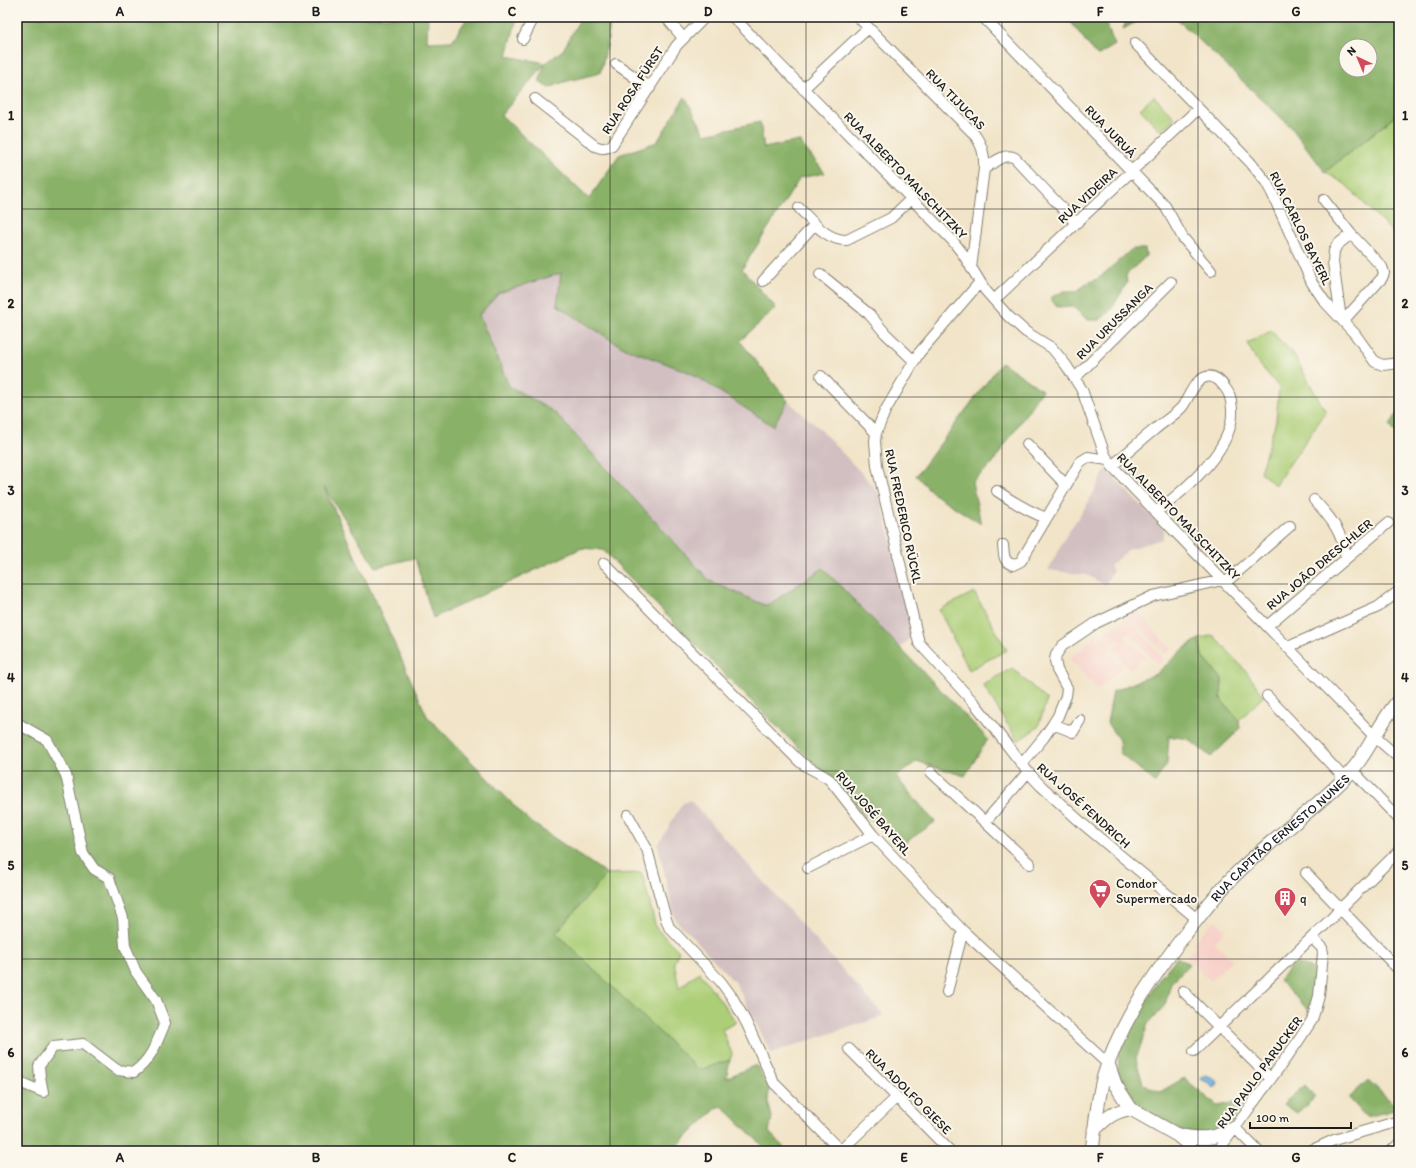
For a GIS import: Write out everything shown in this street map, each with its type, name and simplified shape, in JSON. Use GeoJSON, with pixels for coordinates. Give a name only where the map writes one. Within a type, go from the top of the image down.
{"type":"FeatureCollection","features":[{"type":"Feature","properties":{"kind":"main road","name":"RUA CAPITÃO ERNESTO NUNES"},"geometry":{"type":"LineString","coordinates":[[1092,1151],[1099,1095],[1108,1064],[1115,1046],[1144,992],[1197,919],[1238,871],[1349,774],[1393,706],[1399,700]]}},
{"type":"Feature","properties":{"kind":"main road"},"geometry":{"type":"LineString","coordinates":[[1108,1064],[1115,1084],[1131,1109],[1177,1135],[1188,1144],[1193,1151]]}},
{"type":"Feature","properties":{"kind":"main road"},"geometry":{"type":"LineString","coordinates":[[1094,1130],[1114,1113],[1124,1109],[1131,1109]]}},
{"type":"Feature","properties":{"kind":"main road"},"geometry":{"type":"LineString","coordinates":[[1177,1135],[1197,1138],[1211,1138],[1225,1134],[1235,1128]]}},
{"type":"Feature","properties":{"kind":"street"},"geometry":{"type":"LineString","coordinates":[[523,39],[534,17]]}},
{"type":"Feature","properties":{"kind":"street"},"geometry":{"type":"LineString","coordinates":[[666,17],[683,38]]}},
{"type":"Feature","properties":{"kind":"street","name":"RUA ROSA FÜRST"},"geometry":{"type":"LineString","coordinates":[[535,99],[595,146],[607,148],[612,145],[683,38],[706,17]]}},
{"type":"Feature","properties":{"kind":"street","name":"RUA ALBERTO MALSCHITZKY"},"geometry":{"type":"LineString","coordinates":[[733,17],[952,240],[980,282],[1014,322],[1052,348],[1061,358],[1075,378],[1084,396],[1102,448],[1110,463],[1374,736],[1399,758]]}},
{"type":"Feature","properties":{"kind":"street","name":"RUA TIJUCAS"},"geometry":{"type":"LineString","coordinates":[[858,17],[974,134],[984,152],[984,168],[972,268]]}},
{"type":"Feature","properties":{"kind":"street","name":"RUA JURUÁ"},"geometry":{"type":"LineString","coordinates":[[983,17],[1165,206],[1183,238],[1211,271]]}},
{"type":"Feature","properties":{"kind":"street"},"geometry":{"type":"LineString","coordinates":[[803,89],[868,28]]}},
{"type":"Feature","properties":{"kind":"street","name":"RUA CARLOS BAYERL"},"geometry":{"type":"LineString","coordinates":[[1135,43],[1258,171],[1266,182],[1312,283],[1325,302],[1365,347],[1375,362],[1383,365],[1399,363]]}},
{"type":"Feature","properties":{"kind":"street"},"geometry":{"type":"LineString","coordinates":[[616,64],[650,88]]}},
{"type":"Feature","properties":{"kind":"street","name":"RUA VIDEIRA"},"geometry":{"type":"LineString","coordinates":[[994,300],[1198,108]]}},
{"type":"Feature","properties":{"kind":"street"},"geometry":{"type":"LineString","coordinates":[[984,168],[1003,157],[1007,156],[1015,158],[1076,223]]}},
{"type":"Feature","properties":{"kind":"street"},"geometry":{"type":"LineString","coordinates":[[799,208],[815,224],[832,237],[840,240],[847,240],[891,218],[912,198]]}},
{"type":"Feature","properties":{"kind":"street"},"geometry":{"type":"LineString","coordinates":[[1324,200],[1351,234],[1382,267],[1384,273],[1382,278],[1342,320]]}},
{"type":"Feature","properties":{"kind":"street"},"geometry":{"type":"LineString","coordinates":[[763,280],[815,224]]}},
{"type":"Feature","properties":{"kind":"street"},"geometry":{"type":"LineString","coordinates":[[1342,320],[1333,262],[1334,251],[1337,245],[1351,234]]}},
{"type":"Feature","properties":{"kind":"street"},"geometry":{"type":"LineString","coordinates":[[820,274],[869,314],[885,333],[914,361]]}},
{"type":"Feature","properties":{"kind":"street","name":"RUA FREDERICO RÜCKL"},"geometry":{"type":"LineString","coordinates":[[919,643],[877,466],[875,447],[876,433],[885,411],[914,361],[928,342],[980,282]]}},
{"type":"Feature","properties":{"kind":"street","name":"RUA URUSSANGA"},"geometry":{"type":"LineString","coordinates":[[1075,378],[1171,282]]}},
{"type":"Feature","properties":{"kind":"street"},"geometry":{"type":"LineString","coordinates":[[821,376],[876,433]]}},
{"type":"Feature","properties":{"kind":"street"},"geometry":{"type":"LineString","coordinates":[[1003,545],[1005,561],[1013,565],[1017,564],[1023,558],[1080,462],[1084,458],[1088,457],[1110,463],[1177,412],[1184,405],[1191,391],[1203,378],[1214,377],[1219,380],[1228,392],[1231,400],[1232,423],[1228,435],[1223,445],[1194,480],[1156,512]]}},
{"type":"Feature","properties":{"kind":"street"},"geometry":{"type":"LineString","coordinates":[[1027,444],[1066,485]]}},
{"type":"Feature","properties":{"kind":"street"},"geometry":{"type":"LineString","coordinates":[[997,491],[1015,504],[1046,518]]}},
{"type":"Feature","properties":{"kind":"street"},"geometry":{"type":"LineString","coordinates":[[1314,500],[1332,519],[1343,540],[1346,558]]}},
{"type":"Feature","properties":{"kind":"street","name":"RUA JOÃO DRESCHLER"},"geometry":{"type":"LineString","coordinates":[[1267,626],[1388,523]]}},
{"type":"Feature","properties":{"kind":"street"},"geometry":{"type":"LineString","coordinates":[[985,822],[1025,768],[1058,716],[1066,696],[1067,688],[1057,670],[1055,660],[1056,654],[1062,646],[1096,623],[1139,602],[1163,593],[1224,582],[1290,526]]}},
{"type":"Feature","properties":{"kind":"street","name":"RUA JOSÉ BAYERL"},"geometry":{"type":"LineString","coordinates":[[604,563],[799,761],[830,780],[873,835],[963,931],[1108,1064]]}},
{"type":"Feature","properties":{"kind":"street"},"geometry":{"type":"LineString","coordinates":[[1288,646],[1378,607],[1399,591]]}},
{"type":"Feature","properties":{"kind":"street","name":"RUA JOSÉ FENDRICH"},"geometry":{"type":"LineString","coordinates":[[919,643],[976,705],[1025,768],[1059,803],[1197,919]]}},
{"type":"Feature","properties":{"kind":"street"},"geometry":{"type":"LineString","coordinates":[[1267,696],[1399,819]]}},
{"type":"Feature","properties":{"kind":"street"},"geometry":{"type":"LineString","coordinates":[[1053,724],[1073,732],[1080,720]]}},
{"type":"Feature","properties":{"kind":"street"},"geometry":{"type":"LineString","coordinates":[[17,723],[47,740],[66,776],[82,853],[94,869],[109,878],[123,918],[125,946],[136,972],[156,1000],[164,1023],[152,1053],[142,1067],[134,1072],[117,1070],[83,1044],[52,1047],[40,1066],[40,1077],[43,1092],[17,1081]]}},
{"type":"Feature","properties":{"kind":"street"},"geometry":{"type":"LineString","coordinates":[[931,772],[1030,864]]}},
{"type":"Feature","properties":{"kind":"street"},"geometry":{"type":"LineString","coordinates":[[628,815],[647,850],[669,926],[721,982],[732,997],[746,1022],[774,1083],[841,1151],[897,1097]]}},
{"type":"Feature","properties":{"kind":"street"},"geometry":{"type":"LineString","coordinates":[[808,868],[873,835]]}},
{"type":"Feature","properties":{"kind":"street"},"geometry":{"type":"LineString","coordinates":[[1194,1051],[1312,938],[1340,908],[1399,851]]}},
{"type":"Feature","properties":{"kind":"street"},"geometry":{"type":"LineString","coordinates":[[1306,873],[1399,970]]}},
{"type":"Feature","properties":{"kind":"street"},"geometry":{"type":"LineString","coordinates":[[947,992],[963,931]]}},
{"type":"Feature","properties":{"kind":"street","name":"RUA PAULO PARUCKER"},"geometry":{"type":"LineString","coordinates":[[1218,1151],[1305,1033],[1315,1012],[1319,996],[1323,953],[1322,948],[1312,938]]}},
{"type":"Feature","properties":{"kind":"street"},"geometry":{"type":"LineString","coordinates":[[1183,991],[1271,1078]]}},
{"type":"Feature","properties":{"kind":"street","name":"RUA ADOLFO GIESE"},"geometry":{"type":"LineString","coordinates":[[849,1048],[950,1151]]}},
{"type":"Feature","properties":{"kind":"street"},"geometry":{"type":"LineString","coordinates":[[1310,1151],[1334,1140],[1399,1121]]}},
{"type":"Feature","properties":{"kind":"street"},"geometry":{"type":"LineString","coordinates":[[1235,1128],[1258,1151]]}},
{"type":"Feature","properties":{"kind":"street"},"geometry":{"type":"LineString","coordinates":[[1391,1151],[1399,1144]]}},
{"type":"Feature","properties":{"kind":"shaded area"},"geometry":{"type":"Polygon","coordinates":[[[561,272],[622,347],[691,373],[773,426],[788,401],[821,430],[878,491],[917,631],[900,648],[824,568],[767,606],[710,581],[554,412],[509,386],[479,315],[499,293],[561,272]]]}},
{"type":"Feature","properties":{"kind":"shaded area"},"geometry":{"type":"Polygon","coordinates":[[[1106,469],[1164,530],[1162,539],[1130,549],[1110,565],[1113,571],[1105,585],[1087,575],[1048,570],[1066,536],[1088,503],[1106,469]]]}},
{"type":"Feature","properties":{"kind":"shaded area"},"geometry":{"type":"Polygon","coordinates":[[[1137,612],[1172,649],[1165,654],[1136,624],[1135,626],[1164,659],[1158,665],[1128,632],[1123,636],[1145,656],[1130,670],[1117,656],[1119,654],[1113,648],[1120,641],[1118,639],[1107,650],[1123,667],[1098,690],[1070,659],[1095,636],[1098,640],[1109,628],[1112,630],[1130,613],[1132,616],[1137,612]]]}},
{"type":"Feature","properties":{"kind":"shaded area"},"geometry":{"type":"Polygon","coordinates":[[[690,800],[884,1016],[771,1053],[736,984],[675,920],[658,845],[682,804],[690,800]]]}},
{"type":"Feature","properties":{"kind":"shaded area"},"geometry":{"type":"Polygon","coordinates":[[[1215,920],[1226,930],[1214,942],[1232,959],[1211,981],[1186,957],[1196,946],[1193,943],[1215,920]]]}},
{"type":"Feature","properties":{"kind":"green space"},"geometry":{"type":"Polygon","coordinates":[[[17,17],[428,17],[427,42],[452,41],[468,17],[508,17],[516,21],[507,56],[546,63],[563,50],[581,17],[611,17],[607,46],[600,73],[564,82],[549,88],[539,82],[545,64],[501,115],[589,199],[619,155],[657,142],[685,97],[705,134],[760,122],[764,148],[799,141],[825,173],[800,178],[742,269],[776,308],[740,341],[788,401],[773,426],[691,373],[622,347],[557,305],[561,273],[499,293],[479,315],[509,386],[554,412],[710,581],[767,606],[823,568],[988,739],[965,776],[917,761],[896,777],[935,822],[899,847],[733,683],[603,550],[582,548],[433,618],[415,558],[376,567],[324,487],[427,716],[528,820],[607,874],[556,933],[699,1070],[730,1060],[726,1078],[756,1065],[769,1089],[768,1102],[772,1117],[769,1132],[787,1151],[768,1151],[722,1106],[717,1108],[675,1148],[677,1151],[17,1151],[17,17]]]}},
{"type":"Feature","properties":{"kind":"green space"},"geometry":{"type":"Polygon","coordinates":[[[1067,17],[1103,17],[1115,45],[1097,56],[1067,17]]]}},
{"type":"Feature","properties":{"kind":"green space"},"geometry":{"type":"Polygon","coordinates":[[[1128,17],[1145,17],[1123,29],[1128,17]]]}},
{"type":"Feature","properties":{"kind":"green space"},"geometry":{"type":"Polygon","coordinates":[[[1175,17],[1399,17],[1399,113],[1325,172],[1291,127],[1175,17]]]}},
{"type":"Feature","properties":{"kind":"green space"},"geometry":{"type":"Polygon","coordinates":[[[1154,96],[1175,118],[1161,131],[1140,109],[1154,96]]]}},
{"type":"Feature","properties":{"kind":"green space"},"geometry":{"type":"Polygon","coordinates":[[[1399,113],[1399,239],[1345,184],[1325,172],[1399,113]]]}},
{"type":"Feature","properties":{"kind":"green space"},"geometry":{"type":"Polygon","coordinates":[[[1132,249],[1145,249],[1146,256],[1126,275],[1127,283],[1111,310],[1100,320],[1088,320],[1072,306],[1057,307],[1050,298],[1064,291],[1077,291],[1088,283],[1099,278],[1132,249]]]}},
{"type":"Feature","properties":{"kind":"green space"},"geometry":{"type":"Polygon","coordinates":[[[1271,331],[1293,354],[1326,412],[1275,485],[1260,472],[1276,421],[1279,387],[1256,360],[1247,343],[1271,331]]]}},
{"type":"Feature","properties":{"kind":"green space"},"geometry":{"type":"Polygon","coordinates":[[[1002,362],[1042,390],[992,464],[972,482],[981,524],[934,494],[916,476],[1002,362]]]}},
{"type":"Feature","properties":{"kind":"green space"},"geometry":{"type":"Polygon","coordinates":[[[1399,409],[1399,437],[1390,426],[1399,409]]]}},
{"type":"Feature","properties":{"kind":"green space"},"geometry":{"type":"Polygon","coordinates":[[[974,592],[1007,650],[969,670],[939,610],[974,592]]]}},
{"type":"Feature","properties":{"kind":"green space"},"geometry":{"type":"Polygon","coordinates":[[[1213,635],[1245,670],[1264,696],[1239,720],[1221,700],[1222,679],[1202,656],[1199,639],[1213,635]]]}},
{"type":"Feature","properties":{"kind":"green space"},"geometry":{"type":"Polygon","coordinates":[[[1199,639],[1202,656],[1222,679],[1221,700],[1239,720],[1240,729],[1211,757],[1188,739],[1169,736],[1167,764],[1155,782],[1120,753],[1119,740],[1107,723],[1113,691],[1156,674],[1186,647],[1199,639]]]}},
{"type":"Feature","properties":{"kind":"green space"},"geometry":{"type":"Polygon","coordinates":[[[1012,668],[1047,700],[1038,727],[1018,741],[983,685],[1012,668]]]}},
{"type":"Feature","properties":{"kind":"green space"},"geometry":{"type":"Polygon","coordinates":[[[642,873],[656,928],[679,951],[674,962],[679,988],[699,972],[736,1022],[722,1030],[732,1054],[730,1060],[699,1071],[556,933],[607,874],[642,873]]]}},
{"type":"Feature","properties":{"kind":"green space"},"geometry":{"type":"Polygon","coordinates":[[[1177,957],[1189,964],[1171,983],[1165,1005],[1148,1024],[1136,1059],[1143,1084],[1160,1092],[1184,1078],[1219,1106],[1247,1099],[1236,1121],[1220,1130],[1199,1134],[1180,1131],[1139,1108],[1128,1096],[1118,1073],[1119,1047],[1160,978],[1177,957]]]}},
{"type":"Feature","properties":{"kind":"green space"},"geometry":{"type":"Polygon","coordinates":[[[1294,963],[1311,968],[1317,976],[1312,1004],[1308,1010],[1279,980],[1294,963]]]}},
{"type":"Feature","properties":{"kind":"green space"},"geometry":{"type":"Polygon","coordinates":[[[1368,1080],[1399,1109],[1366,1117],[1349,1098],[1368,1080]]]}},
{"type":"Feature","properties":{"kind":"green space"},"geometry":{"type":"Polygon","coordinates":[[[1305,1085],[1316,1097],[1297,1113],[1283,1104],[1305,1085]]]}},
{"type":"Feature","properties":{"kind":"water"},"geometry":{"type":"Polygon","coordinates":[[[1205,1075],[1212,1077],[1218,1082],[1217,1086],[1213,1088],[1207,1082],[1202,1080],[1201,1078],[1205,1075]]]}},
{"type":"Feature","properties":{"kind":"place","name":"Condor Supermercado"},"geometry":{"type":"Point","coordinates":[1100,910]}},
{"type":"Feature","properties":{"kind":"place","name":"q"},"geometry":{"type":"Point","coordinates":[1285,918]}}]}
